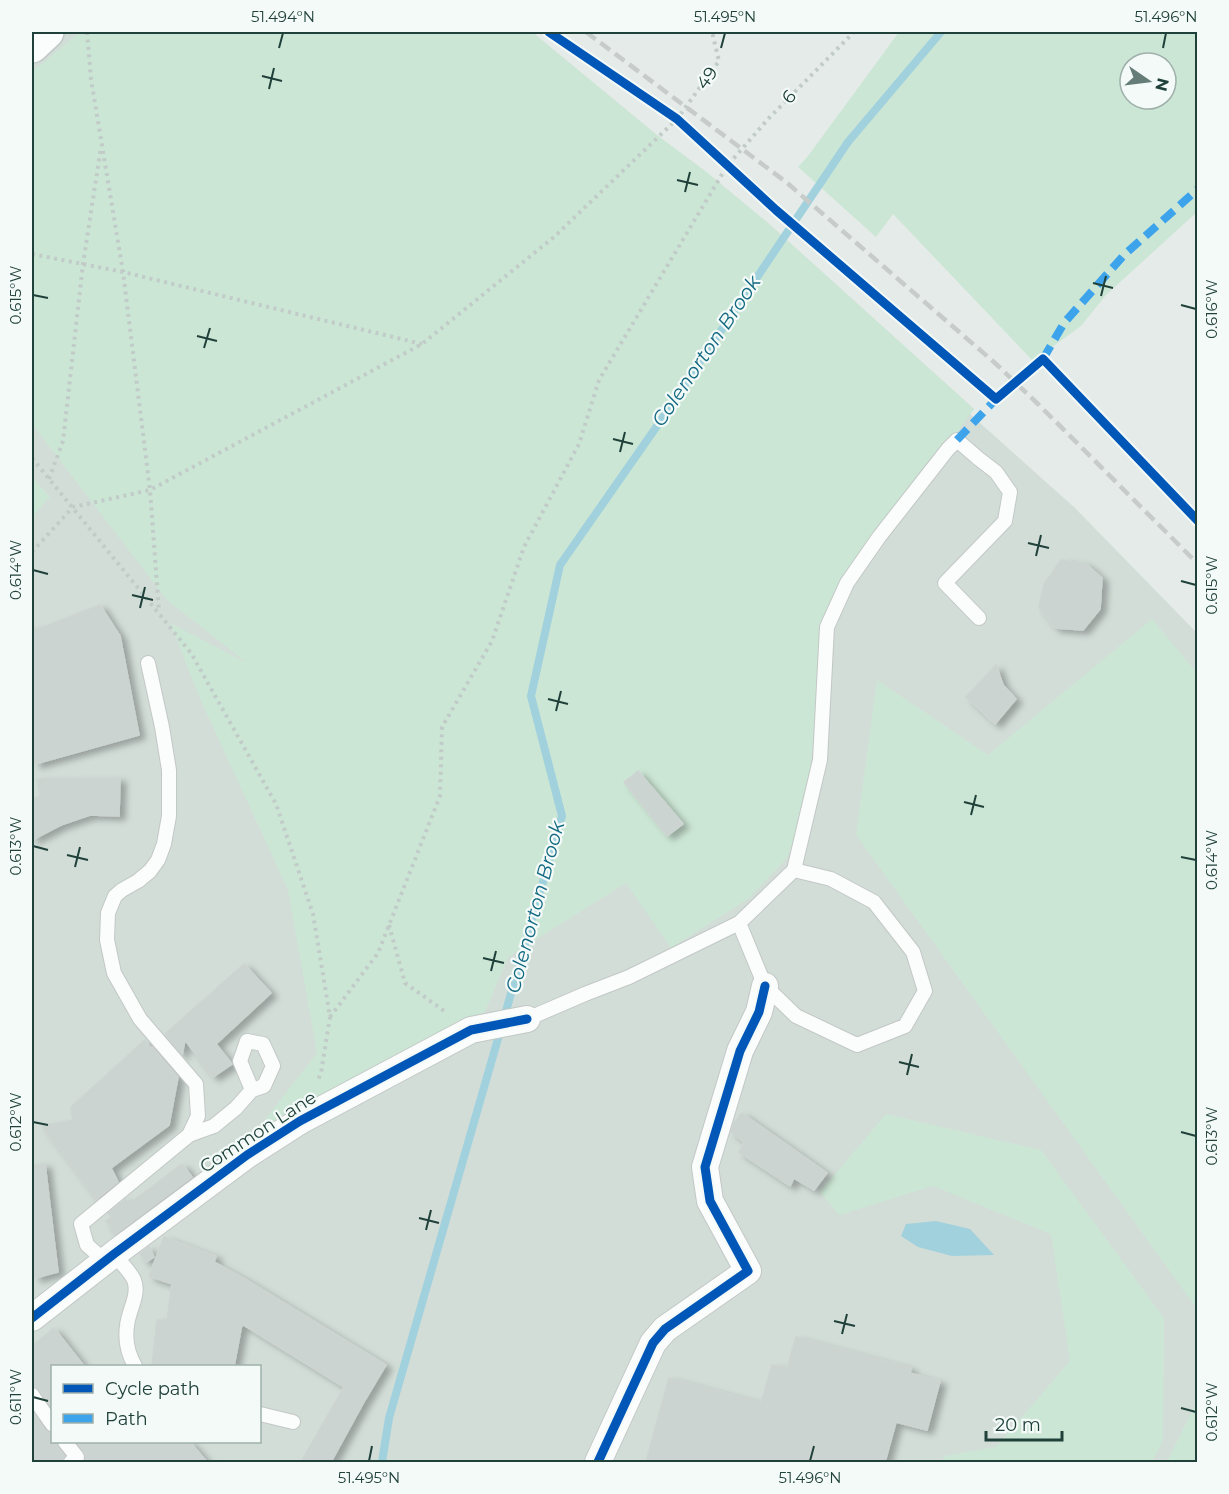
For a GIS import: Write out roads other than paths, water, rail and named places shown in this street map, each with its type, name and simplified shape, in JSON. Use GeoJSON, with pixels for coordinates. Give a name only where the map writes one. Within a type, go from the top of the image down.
{"type":"FeatureCollection","features":[{"type":"Feature","properties":{"kind":"main road"},"geometry":{"type":"LineString","coordinates":[[32,45],[47,32]]}},
{"type":"Feature","properties":{"kind":"street"},"geometry":{"type":"LineString","coordinates":[[597,1462],[653,1343],[665,1329],[748,1271],[710,1201],[705,1167],[740,1051],[759,1012],[765,986]]}},
{"type":"Feature","properties":{"kind":"street","name":"Common Lane"},"geometry":{"type":"LineString","coordinates":[[32,1318],[247,1155],[300,1121],[471,1030],[527,1019]]}},
{"type":"Feature","properties":{"kind":"lane"},"geometry":{"type":"LineString","coordinates":[[527,1019],[629,977],[739,923],[794,870],[820,760],[827,627],[847,583],[879,537],[957,440],[996,472],[1010,492],[1005,521],[945,583],[979,618]]}},
{"type":"Feature","properties":{"kind":"lane"},"geometry":{"type":"LineString","coordinates":[[148,663],[169,770],[169,816],[164,844],[158,860],[138,882],[115,896],[108,913],[107,940],[114,973],[140,1019],[196,1084],[198,1116],[189,1135]]}},
{"type":"Feature","properties":{"kind":"lane"},"geometry":{"type":"LineString","coordinates":[[739,923],[765,986],[796,1016],[857,1045],[904,1026],[925,991],[913,952],[874,902],[831,879],[794,870]]}},
{"type":"Feature","properties":{"kind":"lane"},"geometry":{"type":"LineString","coordinates":[[135,1365],[127,1346],[127,1324],[135,1296],[134,1278],[109,1258],[87,1245],[81,1224],[189,1135],[214,1126],[236,1108],[252,1090]]}},
{"type":"Feature","properties":{"kind":"lane"},"geometry":{"type":"LineString","coordinates":[[32,1395],[51,1423]]}},
{"type":"Feature","properties":{"kind":"lane"},"geometry":{"type":"LineString","coordinates":[[261,1414],[293,1422]]}},
{"type":"Feature","properties":{"kind":"lane"},"geometry":{"type":"LineString","coordinates":[[66,1443],[77,1457],[71,1462]]}},
{"type":"Feature","properties":{"kind":"water"},"geometry":{"type":"Polygon","coordinates":[[[936,1221],[970,1229],[994,1255],[952,1256],[918,1247],[901,1236],[906,1224],[936,1221]]]}},
{"type":"Feature","properties":{"kind":"waterway","name":"Colenorton Brook"},"geometry":{"type":"LineString","coordinates":[[382,1462],[389,1418],[562,816],[531,696],[560,565],[657,426],[848,142],[941,32]]}},
{"type":"Feature","properties":{"kind":"railway"},"geometry":{"type":"LineString","coordinates":[[586,32],[786,182],[995,363],[1198,564]]}}]}
